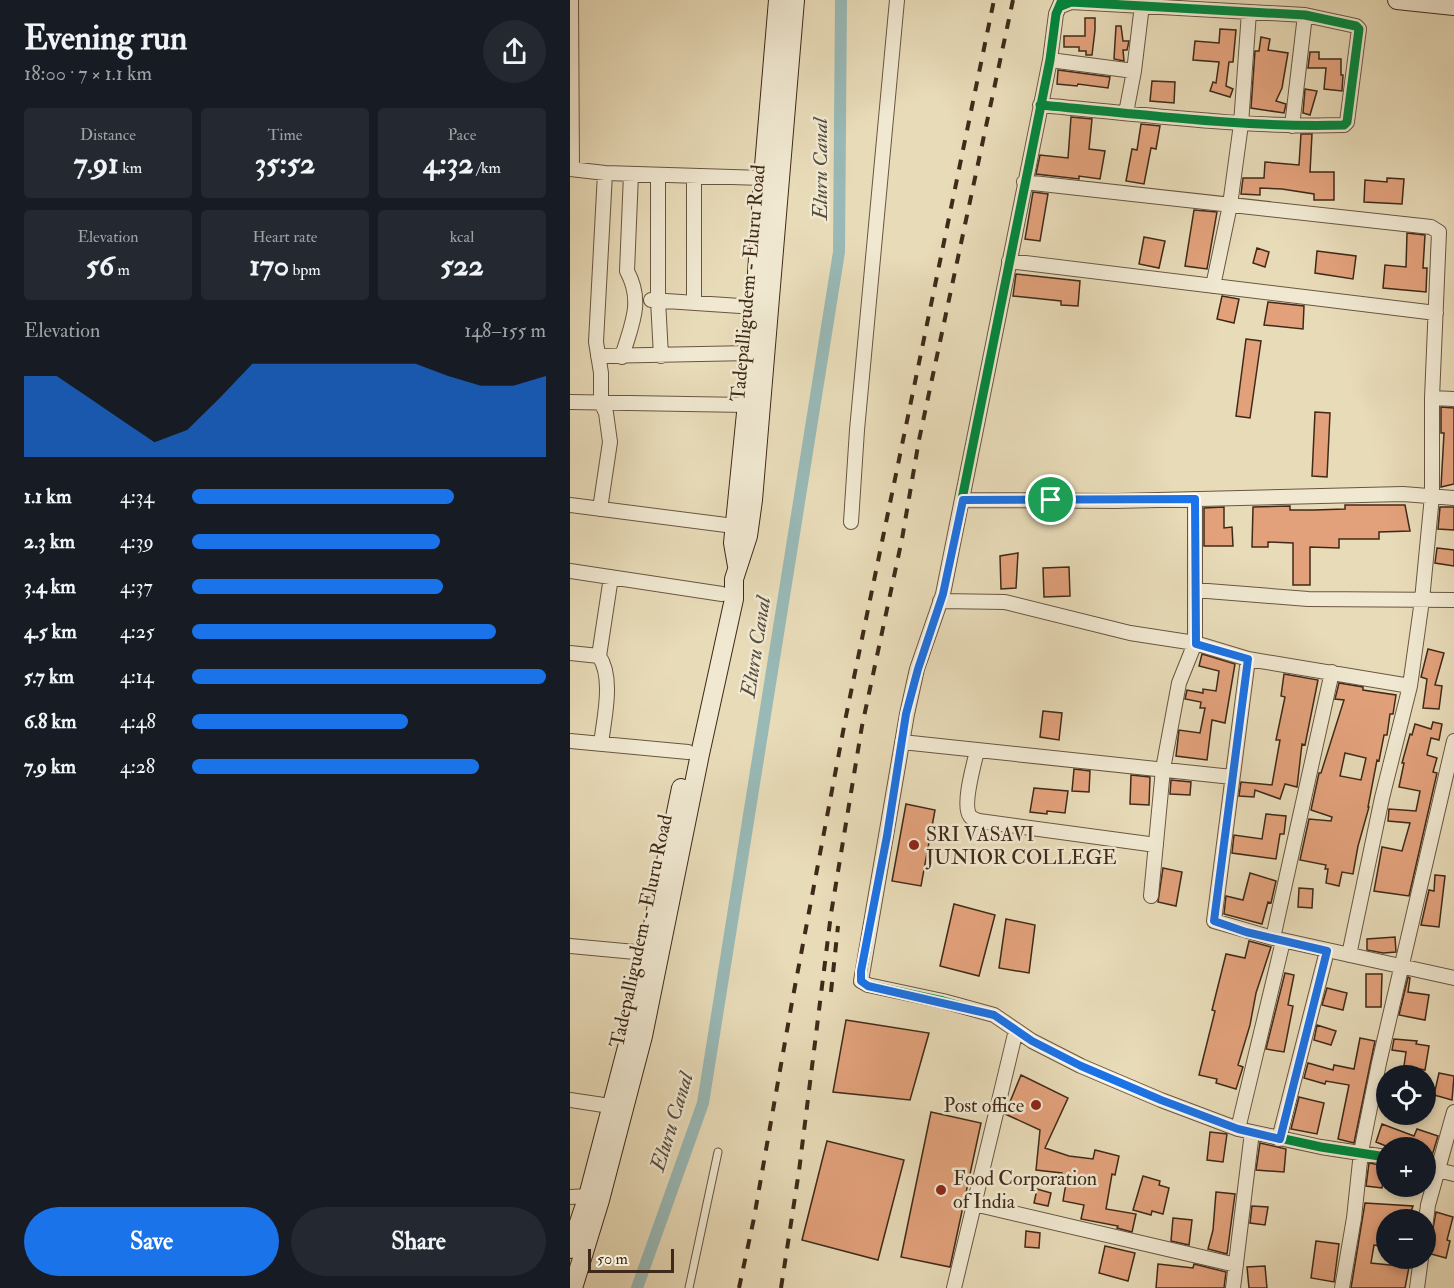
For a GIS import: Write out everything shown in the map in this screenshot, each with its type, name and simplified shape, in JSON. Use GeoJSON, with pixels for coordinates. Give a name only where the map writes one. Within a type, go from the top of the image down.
{"type":"FeatureCollection","features":[{"type":"Feature","properties":{"kind":"main road","name":"Tadepalligudem - Eluru Road"},"geometry":{"type":"LineString","coordinates":[[570,1249],[579,1197],[610,1106],[631,1032],[722,594],[738,568],[733,543],[734,526],[752,353],[763,178],[778,0]]}},
{"type":"Feature","properties":{"kind":"main road","name":"Tadepalligudem - Eluru Road"},"geometry":{"type":"LineString","coordinates":[[573,1288],[600,1200],[644,1035],[700,754],[734,599],[738,568],[748,536],[753,500],[795,0]]}},
{"type":"Feature","properties":{"kind":"main road"},"geometry":{"type":"LineString","coordinates":[[1397,0],[1454,6]]}},
{"type":"Feature","properties":{"kind":"street"},"geometry":{"type":"LineString","coordinates":[[571,0],[571,169],[605,173],[763,178]]}},
{"type":"Feature","properties":{"kind":"street"},"geometry":{"type":"LineString","coordinates":[[851,522],[857,430],[897,0]]}},
{"type":"Feature","properties":{"kind":"street"},"geometry":{"type":"LineString","coordinates":[[1040,105],[1241,124],[1344,125],[1347,122],[1359,29],[1356,26],[1305,15],[1142,5],[1071,2],[1062,3],[1056,14],[1050,60],[1040,105],[1024,182],[963,500],[940,601],[918,669],[902,742],[861,981],[868,986],[994,1015],[1032,1041],[1081,1066],[1161,1100],[1245,1131],[1376,1155]]}},
{"type":"Feature","properties":{"kind":"street"},"geometry":{"type":"LineString","coordinates":[[1126,113],[1142,5]]}},
{"type":"Feature","properties":{"kind":"street"},"geometry":{"type":"LineString","coordinates":[[1213,286],[1230,205],[1241,124],[1249,12]]}},
{"type":"Feature","properties":{"kind":"street"},"geometry":{"type":"LineString","coordinates":[[1292,126],[1305,15]]}},
{"type":"Feature","properties":{"kind":"street"},"geometry":{"type":"LineString","coordinates":[[1050,60],[1134,71]]}},
{"type":"Feature","properties":{"kind":"street"},"geometry":{"type":"LineString","coordinates":[[600,508],[610,442],[606,413],[601,402],[601,373],[596,342],[605,173]]}},
{"type":"Feature","properties":{"kind":"street"},"geometry":{"type":"LineString","coordinates":[[622,357],[637,299],[627,271],[631,174]]}},
{"type":"Feature","properties":{"kind":"street"},"geometry":{"type":"LineString","coordinates":[[658,175],[658,300],[661,356]]}},
{"type":"Feature","properties":{"kind":"street"},"geometry":{"type":"LineString","coordinates":[[694,177],[694,302]]}},
{"type":"Feature","properties":{"kind":"street"},"geometry":{"type":"LineString","coordinates":[[1024,182],[1431,227],[1439,232],[1432,398],[1432,496],[1422,600],[1410,686],[1382,798],[1349,955]]}},
{"type":"Feature","properties":{"kind":"street"},"geometry":{"type":"LineString","coordinates":[[1009,261],[1436,313]]}},
{"type":"Feature","properties":{"kind":"street"},"geometry":{"type":"LineString","coordinates":[[637,299],[755,307]]}},
{"type":"Feature","properties":{"kind":"street"},"geometry":{"type":"LineString","coordinates":[[598,356],[752,353]]}},
{"type":"Feature","properties":{"kind":"street"},"geometry":{"type":"LineString","coordinates":[[1432,398],[1454,399]]}},
{"type":"Feature","properties":{"kind":"street"},"geometry":{"type":"LineString","coordinates":[[570,402],[746,405]]}},
{"type":"Feature","properties":{"kind":"street"},"geometry":{"type":"LineString","coordinates":[[963,500],[1195,499],[1403,494],[1454,498]]}},
{"type":"Feature","properties":{"kind":"street"},"geometry":{"type":"LineString","coordinates":[[1150,896],[1163,769],[1179,683],[1196,644],[1195,499]]}},
{"type":"Feature","properties":{"kind":"street"},"geometry":{"type":"LineString","coordinates":[[570,505],[734,526]]}},
{"type":"Feature","properties":{"kind":"street"},"geometry":{"type":"LineString","coordinates":[[570,571],[722,594]]}},
{"type":"Feature","properties":{"kind":"street"},"geometry":{"type":"LineString","coordinates":[[601,744],[607,682],[605,664],[599,656],[611,577]]}},
{"type":"Feature","properties":{"kind":"street"},"geometry":{"type":"LineString","coordinates":[[1195,590],[1308,600],[1454,600]]}},
{"type":"Feature","properties":{"kind":"street"},"geometry":{"type":"LineString","coordinates":[[940,601],[1005,602],[1130,633],[1196,644],[1248,659],[1410,686]]}},
{"type":"Feature","properties":{"kind":"street"},"geometry":{"type":"LineString","coordinates":[[570,653],[599,656]]}},
{"type":"Feature","properties":{"kind":"street"},"geometry":{"type":"LineString","coordinates":[[1248,659],[1214,921],[1246,932],[1454,978]]}},
{"type":"Feature","properties":{"kind":"street"},"geometry":{"type":"LineString","coordinates":[[1233,1288],[1245,1131],[1278,939],[1332,672]]}},
{"type":"Feature","properties":{"kind":"street"},"geometry":{"type":"LineString","coordinates":[[570,741],[688,752]]}},
{"type":"Feature","properties":{"kind":"street"},"geometry":{"type":"LineString","coordinates":[[1341,1288],[1354,1218],[1361,1152],[1401,966],[1454,741]]}},
{"type":"Feature","properties":{"kind":"street"},"geometry":{"type":"LineString","coordinates":[[902,742],[1232,777]]}},
{"type":"Feature","properties":{"kind":"street"},"geometry":{"type":"LineString","coordinates":[[977,751],[969,783],[968,808],[970,816],[979,821],[1156,845]]}},
{"type":"Feature","properties":{"kind":"street"},"geometry":{"type":"LineString","coordinates":[[570,946],[646,953]]}},
{"type":"Feature","properties":{"kind":"street"},"geometry":{"type":"LineString","coordinates":[[1280,1139],[1327,951]]}},
{"type":"Feature","properties":{"kind":"street"},"geometry":{"type":"LineString","coordinates":[[954,1288],[1016,1030]]}},
{"type":"Feature","properties":{"kind":"street"},"geometry":{"type":"LineString","coordinates":[[570,1100],[610,1106]]}},
{"type":"Feature","properties":{"kind":"street"},"geometry":{"type":"LineString","coordinates":[[1427,1209],[1454,1112]]}},
{"type":"Feature","properties":{"kind":"street"},"geometry":{"type":"LineString","coordinates":[[1436,1169],[1454,1174]]}},
{"type":"Feature","properties":{"kind":"street"},"geometry":{"type":"LineString","coordinates":[[974,1204],[1236,1265]]}},
{"type":"Feature","properties":{"kind":"street"},"geometry":{"type":"LineString","coordinates":[[1417,1288],[1420,1269]]}},
{"type":"Feature","properties":{"kind":"lane"},"geometry":{"type":"LineString","coordinates":[[689,1288],[718,1152]]}},
{"type":"Feature","properties":{"kind":"building"},"geometry":{"type":"Polygon","coordinates":[[[1085,18],[1095,18],[1092,55],[1086,55],[1086,51],[1079,51],[1079,47],[1064,47],[1064,36],[1085,36],[1085,18]]]}},
{"type":"Feature","properties":{"kind":"building"},"geometry":{"type":"Polygon","coordinates":[[[1116,26],[1121,26],[1123,41],[1129,41],[1127,50],[1123,50],[1124,61],[1114,59],[1116,26]]]}},
{"type":"Feature","properties":{"kind":"building"},"geometry":{"type":"Polygon","coordinates":[[[1220,29],[1236,30],[1233,62],[1229,62],[1226,86],[1233,89],[1230,97],[1210,91],[1213,82],[1216,83],[1219,62],[1193,60],[1195,41],[1219,43],[1220,29]]]}},
{"type":"Feature","properties":{"kind":"building"},"geometry":{"type":"Polygon","coordinates":[[[1261,37],[1270,39],[1268,50],[1288,53],[1282,88],[1276,101],[1286,104],[1284,113],[1251,108],[1255,51],[1259,51],[1261,37]]]}},
{"type":"Feature","properties":{"kind":"building"},"geometry":{"type":"Polygon","coordinates":[[[1310,52],[1319,52],[1319,59],[1341,59],[1342,91],[1324,89],[1326,68],[1308,68],[1310,52]]]}},
{"type":"Feature","properties":{"kind":"building"},"geometry":{"type":"Polygon","coordinates":[[[1058,70],[1110,77],[1108,88],[1057,84],[1058,70]]]}},
{"type":"Feature","properties":{"kind":"building"},"geometry":{"type":"Polygon","coordinates":[[[1152,81],[1175,82],[1174,103],[1150,101],[1152,81]]]}},
{"type":"Feature","properties":{"kind":"building"},"geometry":{"type":"Polygon","coordinates":[[[1305,89],[1317,91],[1310,115],[1303,113],[1305,89]]]}},
{"type":"Feature","properties":{"kind":"building"},"geometry":{"type":"Polygon","coordinates":[[[1071,117],[1092,119],[1089,149],[1105,151],[1100,179],[1036,174],[1040,155],[1068,158],[1071,117]]]}},
{"type":"Feature","properties":{"kind":"building"},"geometry":{"type":"Polygon","coordinates":[[[1141,124],[1160,126],[1156,149],[1151,148],[1144,184],[1126,181],[1132,149],[1137,150],[1141,124]]]}},
{"type":"Feature","properties":{"kind":"building"},"geometry":{"type":"Polygon","coordinates":[[[1301,134],[1312,134],[1310,172],[1334,172],[1334,200],[1314,200],[1314,194],[1282,189],[1260,188],[1260,195],[1241,194],[1243,178],[1264,178],[1265,162],[1299,165],[1301,134]]]}},
{"type":"Feature","properties":{"kind":"building"},"geometry":{"type":"Polygon","coordinates":[[[1387,178],[1404,179],[1402,204],[1364,202],[1365,180],[1387,182],[1387,178]]]}},
{"type":"Feature","properties":{"kind":"building"},"geometry":{"type":"Polygon","coordinates":[[[1033,192],[1048,194],[1040,241],[1025,239],[1033,192]]]}},
{"type":"Feature","properties":{"kind":"building"},"geometry":{"type":"Polygon","coordinates":[[[1194,210],[1217,212],[1207,269],[1185,266],[1194,210]]]}},
{"type":"Feature","properties":{"kind":"building"},"geometry":{"type":"Polygon","coordinates":[[[1407,233],[1425,235],[1423,268],[1427,268],[1426,292],[1383,288],[1385,265],[1406,267],[1407,233]]]}},
{"type":"Feature","properties":{"kind":"building"},"geometry":{"type":"Polygon","coordinates":[[[1144,237],[1165,241],[1159,268],[1139,264],[1144,237]]]}},
{"type":"Feature","properties":{"kind":"building"},"geometry":{"type":"Polygon","coordinates":[[[1257,248],[1269,252],[1265,267],[1253,263],[1257,248]]]}},
{"type":"Feature","properties":{"kind":"building"},"geometry":{"type":"Polygon","coordinates":[[[1317,251],[1356,256],[1353,279],[1315,273],[1317,251]]]}},
{"type":"Feature","properties":{"kind":"building"},"geometry":{"type":"Polygon","coordinates":[[[1016,274],[1080,281],[1078,306],[1061,305],[1061,301],[1013,296],[1016,274]]]}},
{"type":"Feature","properties":{"kind":"building"},"geometry":{"type":"Polygon","coordinates":[[[1222,296],[1239,299],[1234,323],[1217,319],[1222,296]]]}},
{"type":"Feature","properties":{"kind":"building"},"geometry":{"type":"Polygon","coordinates":[[[1268,302],[1304,306],[1303,329],[1264,325],[1268,302]]]}},
{"type":"Feature","properties":{"kind":"building"},"geometry":{"type":"Polygon","coordinates":[[[1246,339],[1261,341],[1250,418],[1236,416],[1246,339]]]}},
{"type":"Feature","properties":{"kind":"building"},"geometry":{"type":"Polygon","coordinates":[[[1441,407],[1454,408],[1454,484],[1441,487],[1444,433],[1441,433],[1441,407]]]}},
{"type":"Feature","properties":{"kind":"building"},"geometry":{"type":"Polygon","coordinates":[[[1315,412],[1330,413],[1327,477],[1312,476],[1315,412]]]}},
{"type":"Feature","properties":{"kind":"building"},"geometry":{"type":"Polygon","coordinates":[[[1345,505],[1405,505],[1410,531],[1379,532],[1379,539],[1339,539],[1339,548],[1310,547],[1310,585],[1293,585],[1293,543],[1268,542],[1268,547],[1252,547],[1253,507],[1290,506],[1290,510],[1314,510],[1345,509],[1345,505]]]}},
{"type":"Feature","properties":{"kind":"building"},"geometry":{"type":"Polygon","coordinates":[[[1224,507],[1224,528],[1232,527],[1233,546],[1204,546],[1204,508],[1224,507]]]}},
{"type":"Feature","properties":{"kind":"building"},"geometry":{"type":"Polygon","coordinates":[[[1440,507],[1454,507],[1454,530],[1438,529],[1440,507]]]}},
{"type":"Feature","properties":{"kind":"building"},"geometry":{"type":"Polygon","coordinates":[[[1437,548],[1454,550],[1454,566],[1435,563],[1437,548]]]}},
{"type":"Feature","properties":{"kind":"building"},"geometry":{"type":"Polygon","coordinates":[[[1018,553],[1016,588],[1001,589],[1000,556],[1018,553]]]}},
{"type":"Feature","properties":{"kind":"building"},"geometry":{"type":"Polygon","coordinates":[[[1069,567],[1070,596],[1044,597],[1043,568],[1069,567]]]}},
{"type":"Feature","properties":{"kind":"building"},"geometry":{"type":"Polygon","coordinates":[[[1428,649],[1444,653],[1435,685],[1442,686],[1439,709],[1423,708],[1427,679],[1421,677],[1428,649]]]}},
{"type":"Feature","properties":{"kind":"building"},"geometry":{"type":"Polygon","coordinates":[[[1202,654],[1235,664],[1225,723],[1212,720],[1207,760],[1176,756],[1179,730],[1200,733],[1205,708],[1200,708],[1201,702],[1185,699],[1187,690],[1203,693],[1203,689],[1216,691],[1219,671],[1199,666],[1202,654]]]}},
{"type":"Feature","properties":{"kind":"building"},"geometry":{"type":"Polygon","coordinates":[[[1284,674],[1318,680],[1305,745],[1302,744],[1297,787],[1285,784],[1280,799],[1255,790],[1254,797],[1239,796],[1241,782],[1272,785],[1280,740],[1276,740],[1285,697],[1281,696],[1284,674]]]}},
{"type":"Feature","properties":{"kind":"building"},"geometry":{"type":"Polygon","coordinates":[[[1339,683],[1363,687],[1363,690],[1396,695],[1387,735],[1384,735],[1379,761],[1377,760],[1369,807],[1353,874],[1342,872],[1339,886],[1326,883],[1328,869],[1325,869],[1326,865],[1300,860],[1309,819],[1331,821],[1332,817],[1311,810],[1319,773],[1321,773],[1344,700],[1335,699],[1339,683]],[[1345,753],[1340,776],[1361,780],[1366,758],[1345,753]]]}},
{"type":"Feature","properties":{"kind":"building"},"geometry":{"type":"Polygon","coordinates":[[[1043,711],[1062,713],[1059,740],[1040,737],[1043,711]]]}},
{"type":"Feature","properties":{"kind":"building"},"geometry":{"type":"Polygon","coordinates":[[[1433,722],[1442,724],[1439,740],[1431,738],[1427,755],[1437,758],[1433,772],[1437,773],[1409,896],[1374,891],[1382,847],[1402,851],[1410,823],[1388,821],[1389,809],[1416,811],[1420,791],[1399,787],[1404,763],[1402,763],[1410,734],[1412,735],[1415,724],[1431,729],[1433,722]]]}},
{"type":"Feature","properties":{"kind":"building"},"geometry":{"type":"Polygon","coordinates":[[[1074,769],[1090,771],[1089,792],[1072,791],[1074,769]]]}},
{"type":"Feature","properties":{"kind":"building"},"geometry":{"type":"Polygon","coordinates":[[[1131,775],[1150,777],[1149,805],[1130,804],[1131,775]]]}},
{"type":"Feature","properties":{"kind":"building"},"geometry":{"type":"Polygon","coordinates":[[[1171,780],[1191,782],[1190,795],[1170,794],[1171,780]]]}},
{"type":"Feature","properties":{"kind":"building"},"geometry":{"type":"Polygon","coordinates":[[[1034,788],[1068,791],[1065,813],[1030,812],[1034,788]]]}},
{"type":"Feature","properties":{"kind":"building","name":"SRI VASAVI JUNIOR COLLEGE"},"geometry":{"type":"Polygon","coordinates":[[[906,804],[935,810],[921,886],[892,881],[906,804]]]}},
{"type":"Feature","properties":{"kind":"building"},"geometry":{"type":"Polygon","coordinates":[[[1266,814],[1286,816],[1284,834],[1280,834],[1276,859],[1232,853],[1234,835],[1262,839],[1266,814]]]}},
{"type":"Feature","properties":{"kind":"building"},"geometry":{"type":"Polygon","coordinates":[[[1163,868],[1182,872],[1176,906],[1158,902],[1163,868]]]}},
{"type":"Feature","properties":{"kind":"building"},"geometry":{"type":"Polygon","coordinates":[[[1250,873],[1276,881],[1271,903],[1268,902],[1262,924],[1224,914],[1226,896],[1243,900],[1250,873]]]}},
{"type":"Feature","properties":{"kind":"building"},"geometry":{"type":"Polygon","coordinates":[[[1435,875],[1445,876],[1439,927],[1421,925],[1429,890],[1434,891],[1435,875]]]}},
{"type":"Feature","properties":{"kind":"building"},"geometry":{"type":"Polygon","coordinates":[[[1299,888],[1313,889],[1312,908],[1298,907],[1299,888]]]}},
{"type":"Feature","properties":{"kind":"building"},"geometry":{"type":"Polygon","coordinates":[[[954,904],[995,915],[979,976],[940,966],[954,904]]]}},
{"type":"Feature","properties":{"kind":"building"},"geometry":{"type":"Polygon","coordinates":[[[1006,919],[1035,925],[1029,973],[999,968],[1006,919]]]}},
{"type":"Feature","properties":{"kind":"building"},"geometry":{"type":"Polygon","coordinates":[[[1395,937],[1396,952],[1383,953],[1367,950],[1367,939],[1395,937]]]}},
{"type":"Feature","properties":{"kind":"building"},"geometry":{"type":"Polygon","coordinates":[[[1249,941],[1271,947],[1256,993],[1250,1025],[1238,1065],[1243,1067],[1236,1089],[1216,1083],[1217,1079],[1199,1075],[1226,954],[1245,958],[1249,941]]]}},
{"type":"Feature","properties":{"kind":"building"},"geometry":{"type":"Polygon","coordinates":[[[1285,973],[1294,975],[1288,1005],[1293,1006],[1284,1052],[1266,1049],[1285,973]]]}},
{"type":"Feature","properties":{"kind":"building"},"geometry":{"type":"Polygon","coordinates":[[[1366,974],[1382,974],[1381,1007],[1366,1007],[1366,974]]]}},
{"type":"Feature","properties":{"kind":"building"},"geometry":{"type":"Polygon","coordinates":[[[1408,977],[1410,978],[1408,992],[1429,995],[1425,1020],[1399,1015],[1408,977]]]}},
{"type":"Feature","properties":{"kind":"building"},"geometry":{"type":"Polygon","coordinates":[[[1327,988],[1347,993],[1343,1010],[1322,1005],[1327,988]]]}},
{"type":"Feature","properties":{"kind":"building"},"geometry":{"type":"Polygon","coordinates":[[[846,1020],[929,1033],[910,1100],[833,1092],[846,1020]]]}},
{"type":"Feature","properties":{"kind":"building"},"geometry":{"type":"Polygon","coordinates":[[[1317,1025],[1336,1031],[1331,1045],[1314,1040],[1317,1025]]]}},
{"type":"Feature","properties":{"kind":"building"},"geometry":{"type":"Polygon","coordinates":[[[1360,1038],[1375,1041],[1354,1143],[1338,1139],[1349,1085],[1326,1081],[1325,1084],[1304,1078],[1308,1063],[1333,1070],[1334,1065],[1354,1069],[1360,1038]]]}},
{"type":"Feature","properties":{"kind":"building"},"geometry":{"type":"Polygon","coordinates":[[[1394,1039],[1417,1041],[1416,1044],[1429,1046],[1426,1065],[1404,1065],[1406,1052],[1392,1050],[1394,1039]]]}},
{"type":"Feature","properties":{"kind":"building"},"geometry":{"type":"Polygon","coordinates":[[[1439,1073],[1454,1076],[1452,1100],[1436,1096],[1439,1073]]]}},
{"type":"Feature","properties":{"kind":"building"},"geometry":{"type":"Polygon","coordinates":[[[1021,1075],[1068,1098],[1045,1148],[1069,1156],[1093,1159],[1095,1150],[1119,1156],[1115,1175],[1112,1174],[1106,1209],[1136,1214],[1132,1232],[1117,1228],[1118,1226],[1081,1219],[1084,1205],[1063,1201],[1067,1177],[1062,1176],[1062,1173],[1036,1170],[1040,1130],[1005,1114],[1021,1075]]]}},
{"type":"Feature","properties":{"kind":"building"},"geometry":{"type":"Polygon","coordinates":[[[1299,1097],[1324,1103],[1317,1134],[1291,1129],[1299,1097]]]}},
{"type":"Feature","properties":{"kind":"building","name":"Food Corporation of India"},"geometry":{"type":"Polygon","coordinates":[[[931,1112],[981,1123],[950,1267],[901,1257],[931,1112]]]}},
{"type":"Feature","properties":{"kind":"building"},"geometry":{"type":"Polygon","coordinates":[[[1382,1125],[1414,1136],[1417,1129],[1438,1136],[1436,1143],[1436,1137],[1378,1137],[1382,1125]]]}},
{"type":"Feature","properties":{"kind":"building"},"geometry":{"type":"Polygon","coordinates":[[[1210,1132],[1227,1134],[1223,1162],[1207,1160],[1210,1132]]]}},
{"type":"Feature","properties":{"kind":"building"},"geometry":{"type":"Polygon","coordinates":[[[827,1141],[904,1160],[878,1260],[802,1240],[827,1141]]]}},
{"type":"Feature","properties":{"kind":"building"},"geometry":{"type":"Polygon","coordinates":[[[1260,1143],[1286,1149],[1284,1172],[1256,1170],[1260,1143]]]}},
{"type":"Feature","properties":{"kind":"building"},"geometry":{"type":"Polygon","coordinates":[[[1369,1163],[1376,1164],[1376,1187],[1366,1186],[1369,1163]]]}},
{"type":"Feature","properties":{"kind":"building"},"geometry":{"type":"Polygon","coordinates":[[[1143,1176],[1160,1181],[1159,1185],[1169,1188],[1163,1214],[1152,1211],[1151,1215],[1133,1210],[1143,1176]]]}},
{"type":"Feature","properties":{"kind":"building"},"geometry":{"type":"Polygon","coordinates":[[[1037,1189],[1051,1193],[1048,1206],[1034,1203],[1037,1189]]]}},
{"type":"Feature","properties":{"kind":"building"},"geometry":{"type":"Polygon","coordinates":[[[1216,1192],[1235,1194],[1227,1254],[1208,1249],[1213,1230],[1216,1192]]]}},
{"type":"Feature","properties":{"kind":"building"},"geometry":{"type":"Polygon","coordinates":[[[1365,1203],[1413,1206],[1412,1209],[1376,1209],[1376,1245],[1374,1245],[1371,1263],[1376,1264],[1376,1269],[1409,1269],[1405,1288],[1351,1288],[1365,1203]]]}},
{"type":"Feature","properties":{"kind":"building"},"geometry":{"type":"Polygon","coordinates":[[[1252,1206],[1268,1207],[1265,1225],[1250,1223],[1252,1206]]]}},
{"type":"Feature","properties":{"kind":"building"},"geometry":{"type":"Polygon","coordinates":[[[1436,1212],[1453,1217],[1447,1240],[1450,1241],[1446,1258],[1436,1255],[1436,1212]]]}},
{"type":"Feature","properties":{"kind":"building"},"geometry":{"type":"Polygon","coordinates":[[[1173,1218],[1192,1220],[1189,1245],[1171,1241],[1173,1218]]]}},
{"type":"Feature","properties":{"kind":"building"},"geometry":{"type":"Polygon","coordinates":[[[1026,1231],[1040,1233],[1039,1248],[1025,1247],[1026,1231]]]}},
{"type":"Feature","properties":{"kind":"building"},"geometry":{"type":"Polygon","coordinates":[[[1316,1241],[1339,1244],[1334,1282],[1311,1278],[1316,1241]]]}},
{"type":"Feature","properties":{"kind":"building"},"geometry":{"type":"Polygon","coordinates":[[[1105,1246],[1135,1253],[1128,1281],[1099,1273],[1105,1246]]]}},
{"type":"Feature","properties":{"kind":"building"},"geometry":{"type":"Polygon","coordinates":[[[1158,1264],[1193,1268],[1194,1264],[1226,1272],[1224,1288],[1156,1288],[1158,1264]]]}},
{"type":"Feature","properties":{"kind":"building"},"geometry":{"type":"Polygon","coordinates":[[[1265,1266],[1267,1288],[1249,1288],[1247,1267],[1265,1266]]]}},
{"type":"Feature","properties":{"kind":"waterway","name":"Eluru Canal"},"geometry":{"type":"LineString","coordinates":[[637,1288],[703,1103],[839,252],[841,0]]}},
{"type":"Feature","properties":{"kind":"railway"},"geometry":{"type":"LineString","coordinates":[[739,1288],[754,1218],[846,716],[994,0]]}},
{"type":"Feature","properties":{"kind":"railway"},"geometry":{"type":"LineString","coordinates":[[781,1288],[799,1171],[831,914],[862,726],[902,539],[919,440],[1013,0]]}},
{"type":"Feature","properties":{"kind":"railway"},"geometry":{"type":"LineString","coordinates":[[831,992],[838,926]]}},
{"type":"Feature","properties":{"kind":"cycle path"},"geometry":{"type":"LineString","coordinates":[[1062,0],[1056,14],[1050,60],[943,594],[917,669],[907,714],[861,981],[868,985],[943,1001],[994,1015],[1032,1041],[1081,1066],[1238,1129],[1321,1147],[1376,1155]]}},
{"type":"Feature","properties":{"kind":"cycle path"},"geometry":{"type":"LineString","coordinates":[[1040,105],[1230,122],[1306,125],[1344,125],[1347,122],[1359,29],[1356,26],[1305,15],[1071,2],[1061,6]]}},
{"type":"Feature","properties":{"kind":"place","name":"SRI VASAVI JUNIOR COLLEGE"},"geometry":{"type":"Point","coordinates":[914,845]}},
{"type":"Feature","properties":{"kind":"place","name":"Post office"},"geometry":{"type":"Point","coordinates":[1036,1105]}},
{"type":"Feature","properties":{"kind":"place","name":"Food Corporation of India"},"geometry":{"type":"Point","coordinates":[941,1190]}},
{"type":"Feature","properties":{"kind":"route"},"geometry":{"type":"LineString","coordinates":[[1195,499],[1196,644],[1248,659],[1214,921],[1246,932],[1327,951],[1280,1139],[1238,1129],[1081,1066],[1032,1041],[994,1015],[943,1001],[868,986],[861,981],[906,714],[943,594],[963,500],[1051,500],[1195,499]]}}]}
